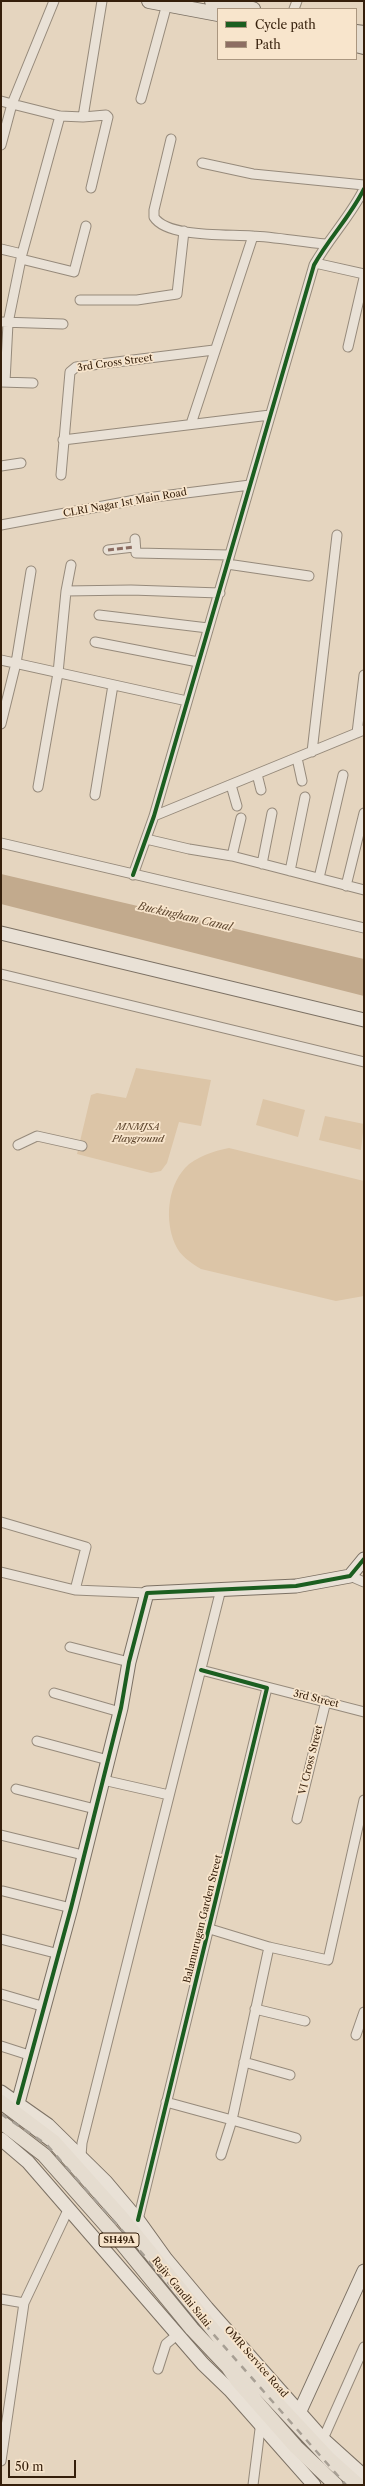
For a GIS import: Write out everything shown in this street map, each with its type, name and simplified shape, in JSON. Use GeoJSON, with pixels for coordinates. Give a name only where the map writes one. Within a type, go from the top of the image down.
{"type":"FeatureCollection","features":[{"type":"Feature","properties":{"kind":"main road"},"geometry":{"type":"LineString","coordinates":[[149,1],[217,14]]}},
{"type":"Feature","properties":{"kind":"main road"},"geometry":{"type":"LineString","coordinates":[[212,1],[248,8]]}},
{"type":"Feature","properties":{"kind":"main road","name":"Rajiv Gandhi Salai"},"geometry":{"type":"LineString","coordinates":[[1,2102],[53,2141],[121,2218],[245,2369],[295,2424],[358,2485]]}},
{"type":"Feature","properties":{"kind":"main road","name":"Rajiv Gandhi Salai"},"geometry":{"type":"LineString","coordinates":[[1,2122],[44,2156],[120,2241],[262,2418],[296,2446],[336,2485]]}},
{"type":"Feature","properties":{"kind":"main road"},"geometry":{"type":"LineString","coordinates":[[166,2297],[177,2288]]}},
{"type":"Feature","properties":{"kind":"street"},"geometry":{"type":"LineString","coordinates":[[1,146],[12,104],[54,1]]}},
{"type":"Feature","properties":{"kind":"street"},"geometry":{"type":"LineString","coordinates":[[83,116],[102,1]]}},
{"type":"Feature","properties":{"kind":"street"},"geometry":{"type":"LineString","coordinates":[[141,99],[167,4]]}},
{"type":"Feature","properties":{"kind":"street"},"geometry":{"type":"LineString","coordinates":[[1,100],[60,116],[106,115],[108,117],[91,188]]}},
{"type":"Feature","properties":{"kind":"street"},"geometry":{"type":"LineString","coordinates":[[33,383],[3,382],[5,322],[60,116]]}},
{"type":"Feature","properties":{"kind":"street"},"geometry":{"type":"LineString","coordinates":[[171,139],[154,217],[162,225],[184,231],[252,236],[326,244]]}},
{"type":"Feature","properties":{"kind":"street"},"geometry":{"type":"LineString","coordinates":[[202,163],[253,174],[364,185]]}},
{"type":"Feature","properties":{"kind":"street"},"geometry":{"type":"LineString","coordinates":[[133,875],[154,816],[315,263],[326,244],[354,208],[364,190]]}},
{"type":"Feature","properties":{"kind":"street"},"geometry":{"type":"LineString","coordinates":[[1,249],[22,257],[74,272],[86,226]]}},
{"type":"Feature","properties":{"kind":"street"},"geometry":{"type":"LineString","coordinates":[[80,300],[137,300],[177,294],[184,231]]}},
{"type":"Feature","properties":{"kind":"street"},"geometry":{"type":"LineString","coordinates":[[191,424],[252,236]]}},
{"type":"Feature","properties":{"kind":"street"},"geometry":{"type":"LineString","coordinates":[[315,263],[364,274]]}},
{"type":"Feature","properties":{"kind":"street"},"geometry":{"type":"LineString","coordinates":[[348,347],[364,278]]}},
{"type":"Feature","properties":{"kind":"street"},"geometry":{"type":"LineString","coordinates":[[5,322],[64,324]]}},
{"type":"Feature","properties":{"kind":"street","name":"3rd Cross Street"},"geometry":{"type":"LineString","coordinates":[[60,475],[70,372],[76,367],[214,350]]}},
{"type":"Feature","properties":{"kind":"street"},"geometry":{"type":"LineString","coordinates":[[63,440],[270,415]]}},
{"type":"Feature","properties":{"kind":"street"},"geometry":{"type":"LineString","coordinates":[[1,466],[21,462]]}},
{"type":"Feature","properties":{"kind":"street","name":"CLRI Nagar 1st Main Road"},"geometry":{"type":"LineString","coordinates":[[1,525],[146,498],[250,484]]}},
{"type":"Feature","properties":{"kind":"street"},"geometry":{"type":"LineString","coordinates":[[312,752],[337,535]]}},
{"type":"Feature","properties":{"kind":"street"},"geometry":{"type":"LineString","coordinates":[[108,550],[134,543],[136,553],[228,560],[309,576]]}},
{"type":"Feature","properties":{"kind":"street"},"geometry":{"type":"LineString","coordinates":[[38,787],[58,673],[66,591],[71,565]]}},
{"type":"Feature","properties":{"kind":"street"},"geometry":{"type":"LineString","coordinates":[[1,724],[16,663],[31,571]]}},
{"type":"Feature","properties":{"kind":"street"},"geometry":{"type":"LineString","coordinates":[[66,591],[131,590],[220,593]]}},
{"type":"Feature","properties":{"kind":"street"},"geometry":{"type":"LineString","coordinates":[[99,615],[208,628]]}},
{"type":"Feature","properties":{"kind":"street"},"geometry":{"type":"LineString","coordinates":[[95,642],[198,662]]}},
{"type":"Feature","properties":{"kind":"street"},"geometry":{"type":"LineString","coordinates":[[1,660],[187,701]]}},
{"type":"Feature","properties":{"kind":"street"},"geometry":{"type":"LineString","coordinates":[[154,816],[360,732],[364,675]]}},
{"type":"Feature","properties":{"kind":"street"},"geometry":{"type":"LineString","coordinates":[[95,796],[113,685]]}},
{"type":"Feature","properties":{"kind":"street"},"geometry":{"type":"LineString","coordinates":[[297,758],[302,781]]}},
{"type":"Feature","properties":{"kind":"street"},"geometry":{"type":"LineString","coordinates":[[257,774],[261,790]]}},
{"type":"Feature","properties":{"kind":"street"},"geometry":{"type":"LineString","coordinates":[[320,878],[343,775]]}},
{"type":"Feature","properties":{"kind":"street"},"geometry":{"type":"LineString","coordinates":[[231,785],[237,806]]}},
{"type":"Feature","properties":{"kind":"street"},"geometry":{"type":"LineString","coordinates":[[290,871],[305,797]]}},
{"type":"Feature","properties":{"kind":"street"},"geometry":{"type":"LineString","coordinates":[[262,864],[272,813]]}},
{"type":"Feature","properties":{"kind":"street"},"geometry":{"type":"LineString","coordinates":[[346,886],[364,813]]}},
{"type":"Feature","properties":{"kind":"street"},"geometry":{"type":"LineString","coordinates":[[232,856],[241,818]]}},
{"type":"Feature","properties":{"kind":"street"},"geometry":{"type":"LineString","coordinates":[[146,839],[232,856],[364,890]]}},
{"type":"Feature","properties":{"kind":"street"},"geometry":{"type":"LineString","coordinates":[[1,843],[364,928]]}},
{"type":"Feature","properties":{"kind":"street"},"geometry":{"type":"LineString","coordinates":[[1,932],[364,1020]]}},
{"type":"Feature","properties":{"kind":"street"},"geometry":{"type":"LineString","coordinates":[[1,974],[364,1062]]}},
{"type":"Feature","properties":{"kind":"street"},"geometry":{"type":"LineString","coordinates":[[18,1145],[37,1136],[82,1146]]}},
{"type":"Feature","properties":{"kind":"street"},"geometry":{"type":"LineString","coordinates":[[1,1522],[86,1547],[75,1590]]}},
{"type":"Feature","properties":{"kind":"street"},"geometry":{"type":"LineString","coordinates":[[350,1576],[364,1559]]}},
{"type":"Feature","properties":{"kind":"street"},"geometry":{"type":"LineString","coordinates":[[1,1572],[75,1590],[146,1593],[296,1586],[350,1576],[364,1582]]}},
{"type":"Feature","properties":{"kind":"street"},"geometry":{"type":"LineString","coordinates":[[81,2156],[82,2143],[221,1589]]}},
{"type":"Feature","properties":{"kind":"street"},"geometry":{"type":"LineString","coordinates":[[18,2103],[71,1908],[94,1809],[120,1712],[129,1662],[146,1593]]}},
{"type":"Feature","properties":{"kind":"street"},"geometry":{"type":"LineString","coordinates":[[70,1647],[129,1662]]}},
{"type":"Feature","properties":{"kind":"street"},"geometry":{"type":"LineString","coordinates":[[200,1670],[267,1688]]}},
{"type":"Feature","properties":{"kind":"street","name":"3rd Street"},"geometry":{"type":"LineString","coordinates":[[267,1688],[326,1701],[364,1712]]}},
{"type":"Feature","properties":{"kind":"street","name":"Balamurugan Garden Street"},"geometry":{"type":"LineString","coordinates":[[138,2220],[210,1929],[267,1688]]}},
{"type":"Feature","properties":{"kind":"street"},"geometry":{"type":"LineString","coordinates":[[54,1693],[120,1712]]}},
{"type":"Feature","properties":{"kind":"street","name":"VI Cross Street"},"geometry":{"type":"LineString","coordinates":[[297,1819],[326,1701]]}},
{"type":"Feature","properties":{"kind":"street"},"geometry":{"type":"LineString","coordinates":[[37,1740],[108,1760]]}},
{"type":"Feature","properties":{"kind":"street"},"geometry":{"type":"LineString","coordinates":[[102,1780],[169,1795]]}},
{"type":"Feature","properties":{"kind":"street"},"geometry":{"type":"LineString","coordinates":[[16,1789],[94,1809]]}},
{"type":"Feature","properties":{"kind":"street"},"geometry":{"type":"LineString","coordinates":[[210,1929],[269,1947],[328,1960],[364,1800]]}},
{"type":"Feature","properties":{"kind":"street"},"geometry":{"type":"LineString","coordinates":[[1,1835],[83,1856]]}},
{"type":"Feature","properties":{"kind":"street"},"geometry":{"type":"LineString","coordinates":[[3,1891],[71,1908]]}},
{"type":"Feature","properties":{"kind":"street"},"geometry":{"type":"LineString","coordinates":[[1,1939],[59,1954]]}},
{"type":"Feature","properties":{"kind":"street"},"geometry":{"type":"LineString","coordinates":[[221,2155],[232,2120],[269,1947]]}},
{"type":"Feature","properties":{"kind":"street"},"geometry":{"type":"LineString","coordinates":[[1,1994],[45,2007]]}},
{"type":"Feature","properties":{"kind":"street"},"geometry":{"type":"LineString","coordinates":[[255,2009],[304,2020]]}},
{"type":"Feature","properties":{"kind":"street"},"geometry":{"type":"LineString","coordinates":[[356,2035],[364,2012]]}},
{"type":"Feature","properties":{"kind":"street"},"geometry":{"type":"LineString","coordinates":[[1,2046],[32,2056]]}},
{"type":"Feature","properties":{"kind":"street"},"geometry":{"type":"LineString","coordinates":[[244,2062],[290,2075]]}},
{"type":"Feature","properties":{"kind":"street","name":"OMR Service Road"},"geometry":{"type":"LineString","coordinates":[[1,2092],[48,2125],[81,2156],[138,2220],[170,2264],[323,2439],[364,2476]]}},
{"type":"Feature","properties":{"kind":"street"},"geometry":{"type":"LineString","coordinates":[[166,2102],[296,2138]]}},
{"type":"Feature","properties":{"kind":"street"},"geometry":{"type":"LineString","coordinates":[[1,2139],[28,2162],[177,2334],[262,2418],[314,2485]]}},
{"type":"Feature","properties":{"kind":"street"},"geometry":{"type":"LineString","coordinates":[[1,2461],[24,2303],[68,2210]]}},
{"type":"Feature","properties":{"kind":"street"},"geometry":{"type":"LineString","coordinates":[[300,2411],[364,2271]]}},
{"type":"Feature","properties":{"kind":"street"},"geometry":{"type":"LineString","coordinates":[[1,2299],[24,2303]]}},
{"type":"Feature","properties":{"kind":"street"},"geometry":{"type":"LineString","coordinates":[[158,2369],[166,2344],[177,2334]]}},
{"type":"Feature","properties":{"kind":"street"},"geometry":{"type":"LineString","coordinates":[[323,2439],[364,2347]]}},
{"type":"Feature","properties":{"kind":"street"},"geometry":{"type":"LineString","coordinates":[[253,2485],[262,2418]]}},
{"type":"Feature","properties":{"kind":"green space","name":"MNMJSA Playground"},"geometry":{"type":"Polygon","coordinates":[[[136,1068],[211,1080],[201,1126],[179,1122],[167,1163],[161,1171],[151,1173],[77,1154],[91,1095],[97,1093],[126,1098],[136,1068]]]}},
{"type":"Feature","properties":{"kind":"green space"},"geometry":{"type":"Polygon","coordinates":[[[263,1099],[305,1110],[298,1137],[256,1125],[263,1099]]]}},
{"type":"Feature","properties":{"kind":"green space"},"geometry":{"type":"Polygon","coordinates":[[[325,1116],[364,1124],[361,1150],[319,1140],[325,1116]]]}},
{"type":"Feature","properties":{"kind":"green space"},"geometry":{"type":"Polygon","coordinates":[[[229,1148],[364,1181],[364,1296],[336,1301],[201,1269],[183,1256],[175,1244],[170,1225],[169,1215],[171,1195],[174,1185],[189,1164],[211,1153],[229,1148]]]}},
{"type":"Feature","properties":{"kind":"shaded area"},"geometry":{"type":"Polygon","coordinates":[[[1,874],[364,959],[364,996],[1,904],[1,874]]]}},
{"type":"Feature","properties":{"kind":"railway"},"geometry":{"type":"LineString","coordinates":[[1,2114],[46,2144],[346,2485]]}},
{"type":"Feature","properties":{"kind":"marked path"},"geometry":{"type":"LineString","coordinates":[[108,550],[134,547]]}},
{"type":"Feature","properties":{"kind":"cycle path"},"geometry":{"type":"LineString","coordinates":[[133,875],[154,816],[314,265],[364,189]]}},
{"type":"Feature","properties":{"kind":"cycle path"},"geometry":{"type":"LineString","coordinates":[[18,2103],[71,1908],[121,1708],[129,1662],[147,1593],[296,1586],[350,1576],[364,1559]]}},
{"type":"Feature","properties":{"kind":"cycle path"},"geometry":{"type":"LineString","coordinates":[[138,2220],[267,1688],[201,1670]]}},
{"type":"Feature","properties":{"kind":"water label","name":"Buckingham Canal"},"geometry":{"type":"Point","coordinates":[185,917]}}]}
